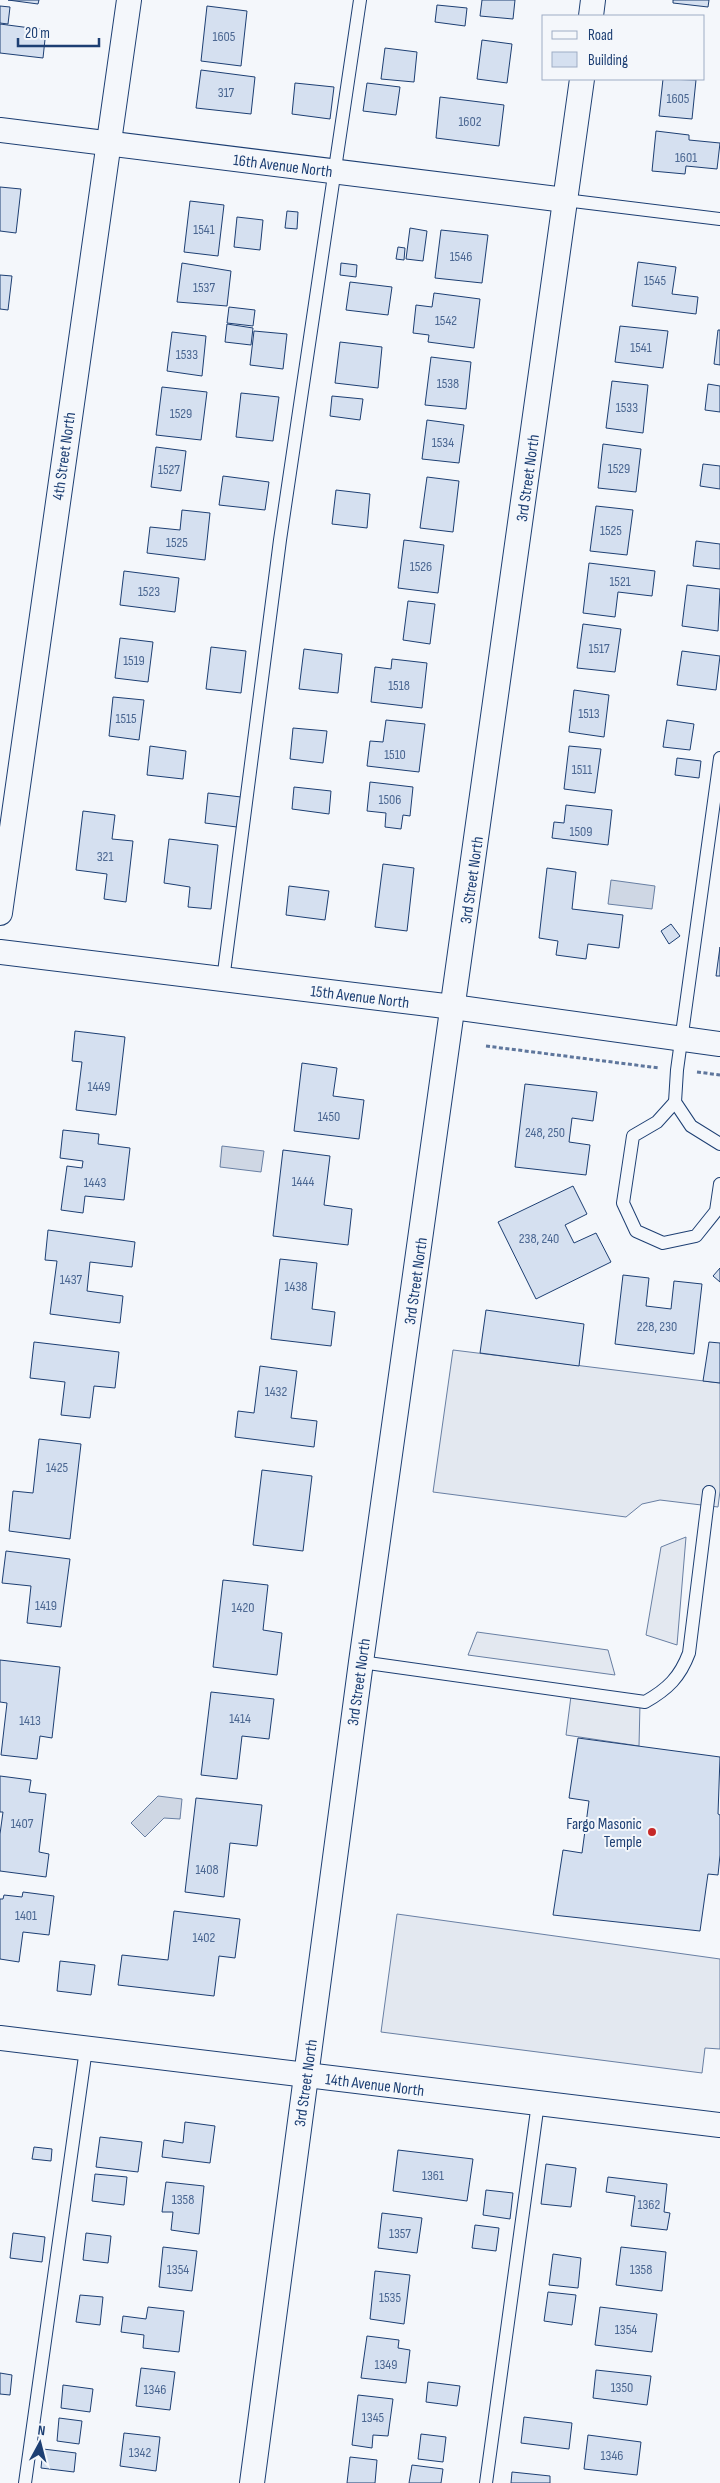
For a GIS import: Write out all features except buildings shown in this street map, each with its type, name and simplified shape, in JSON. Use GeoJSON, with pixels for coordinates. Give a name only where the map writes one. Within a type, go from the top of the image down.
{"type":"FeatureCollection","features":[{"type":"Feature","properties":{"kind":"street","name":"4th Street North"},"geometry":{"type":"LineString","coordinates":[[0,913],[129,0]]}},
{"type":"Feature","properties":{"kind":"street"},"geometry":{"type":"LineString","coordinates":[[591,15],[593,0]]}},
{"type":"Feature","properties":{"kind":"street","name":"3rd Street North"},"geometry":{"type":"LineString","coordinates":[[252,2483],[361,1662],[582,80]]}},
{"type":"Feature","properties":{"kind":"street","name":"16th Avenue North"},"geometry":{"type":"LineString","coordinates":[[0,130],[565,200]]}},
{"type":"Feature","properties":{"kind":"street","name":"15th Avenue North"},"geometry":{"type":"LineString","coordinates":[[0,952],[453,1007],[720,1044]]}},
{"type":"Feature","properties":{"kind":"street","name":"14th Avenue North"},"geometry":{"type":"LineString","coordinates":[[0,2038],[720,2125]]}},
{"type":"Feature","properties":{"kind":"lane"},"geometry":{"type":"LineString","coordinates":[[223,980],[280,540],[360,0]]}},
{"type":"Feature","properties":{"kind":"lane"},"geometry":{"type":"LineString","coordinates":[[565,200],[720,220]]}},
{"type":"Feature","properties":{"kind":"lane"},"geometry":{"type":"LineString","coordinates":[[720,758],[677,1070],[675,1102],[691,1126],[720,1144]]}},
{"type":"Feature","properties":{"kind":"lane"},"geometry":{"type":"LineString","coordinates":[[675,1102],[657,1122],[633,1136],[623,1203],[636,1231],[664,1243],[696,1236],[716,1211],[720,1184]]}},
{"type":"Feature","properties":{"kind":"lane"},"geometry":{"type":"LineString","coordinates":[[361,1662],[645,1702],[673,1683],[682,1670],[689,1653],[709,1492]]}},
{"type":"Feature","properties":{"kind":"lane"},"geometry":{"type":"LineString","coordinates":[[24,2483],[86,2049]]}},
{"type":"Feature","properties":{"kind":"lane"},"geometry":{"type":"LineString","coordinates":[[486,2483],[538,2104]]}},
{"type":"Feature","properties":{"kind":"path"},"geometry":{"type":"LineString","coordinates":[[486,1046],[720,1075]]}},
{"type":"Feature","properties":{"kind":"shaded area"},"geometry":{"type":"Polygon","coordinates":[[[611,880],[655,886],[652,909],[608,904],[611,880]]]}},
{"type":"Feature","properties":{"kind":"shaded area"},"geometry":{"type":"Polygon","coordinates":[[[222,1146],[264,1151],[261,1172],[220,1167],[222,1146]]]}},
{"type":"Feature","properties":{"kind":"shaded area"},"geometry":{"type":"Polygon","coordinates":[[[453,1350],[720,1383],[720,1491],[718,1507],[660,1500],[642,1504],[626,1517],[433,1492],[453,1350]]]}},
{"type":"Feature","properties":{"kind":"shaded area"},"geometry":{"type":"Polygon","coordinates":[[[686,1537],[677,1645],[646,1635],[661,1547],[686,1537]]]}},
{"type":"Feature","properties":{"kind":"shaded area"},"geometry":{"type":"Polygon","coordinates":[[[477,1632],[608,1650],[615,1675],[468,1655],[477,1632]]]}},
{"type":"Feature","properties":{"kind":"shaded area"},"geometry":{"type":"Polygon","coordinates":[[[571,1696],[640,1704],[639,1746],[566,1735],[571,1696]]]}},
{"type":"Feature","properties":{"kind":"shaded area"},"geometry":{"type":"Polygon","coordinates":[[[158,1796],[182,1799],[180,1819],[164,1818],[145,1837],[131,1823],[158,1796]]]}},
{"type":"Feature","properties":{"kind":"shaded area"},"geometry":{"type":"Polygon","coordinates":[[[397,1914],[720,1959],[720,2049],[705,2048],[702,2073],[381,2032],[397,1914]]]}},
{"type":"Feature","properties":{"kind":"place","name":"Fargo Masonic Temple"},"geometry":{"type":"Point","coordinates":[652,1832]}}]}
